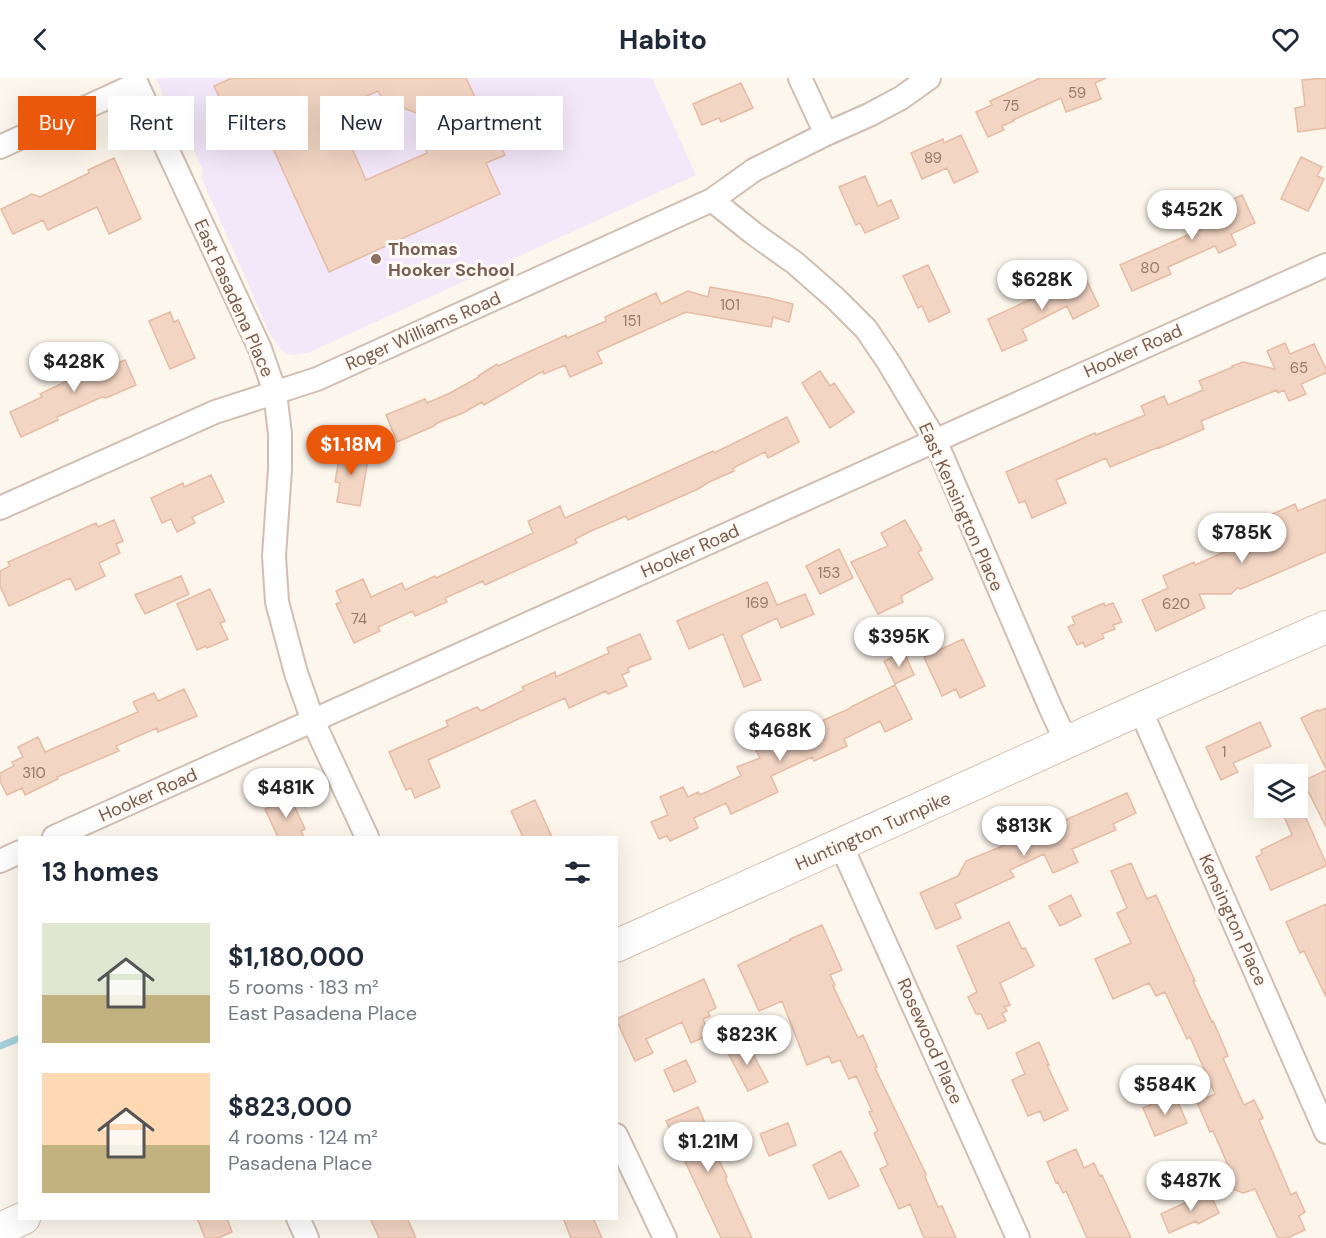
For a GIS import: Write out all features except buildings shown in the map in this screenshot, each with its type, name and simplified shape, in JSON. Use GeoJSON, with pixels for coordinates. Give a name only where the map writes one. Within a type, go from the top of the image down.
{"type":"FeatureCollection","features":[{"type":"Feature","properties":{"kind":"main road","name":"Huntington Turnpike"},"geometry":{"type":"LineString","coordinates":[[618,945],[1326,627]]}},
{"type":"Feature","properties":{"kind":"main road"},"geometry":{"type":"LineString","coordinates":[[0,1229],[20,1220]]}},
{"type":"Feature","properties":{"kind":"street"},"geometry":{"type":"LineString","coordinates":[[800,78],[826,134]]}},
{"type":"Feature","properties":{"kind":"street","name":"Roger Williams Road"},"geometry":{"type":"LineString","coordinates":[[0,508],[214,412],[317,379],[712,200],[754,170],[902,98],[929,78]]}},
{"type":"Feature","properties":{"kind":"street"},"geometry":{"type":"LineString","coordinates":[[0,147],[135,81]]}},
{"type":"Feature","properties":{"kind":"street","name":"East Pasadena Place"},"geometry":{"type":"LineString","coordinates":[[135,81],[260,349],[274,392],[280,434],[274,556],[277,602],[296,673],[313,722],[367,836]]}},
{"type":"Feature","properties":{"kind":"street","name":"East Kensington Place"},"geometry":{"type":"LineString","coordinates":[[712,200],[795,263],[866,329],[889,363],[935,440],[1067,743]]}},
{"type":"Feature","properties":{"kind":"street","name":"Hooker Road"},"geometry":{"type":"LineString","coordinates":[[56,836],[1326,265]]}},
{"type":"Feature","properties":{"kind":"street","name":"Kensington Place"},"geometry":{"type":"LineString","coordinates":[[1140,709],[1326,1132]]}},
{"type":"Feature","properties":{"kind":"street","name":"Rosewood Place"},"geometry":{"type":"LineString","coordinates":[[841,845],[1018,1238]]}},
{"type":"Feature","properties":{"kind":"street"},"geometry":{"type":"LineString","coordinates":[[0,861],[18,853]]}},
{"type":"Feature","properties":{"kind":"street"},"geometry":{"type":"LineString","coordinates":[[618,1139],[665,1238]]}},
{"type":"Feature","properties":{"kind":"street"},"geometry":{"type":"LineString","coordinates":[[299,1220],[307,1238]]}},
{"type":"Feature","properties":{"kind":"shaded area","name":"Thomas Hooker School"},"geometry":{"type":"Polygon","coordinates":[[[156,78],[652,78],[696,175],[308,353],[294,355],[281,349],[271,336],[203,181],[203,171],[194,150],[194,96],[163,96],[156,78]]]}},
{"type":"Feature","properties":{"kind":"waterway"},"geometry":{"type":"LineString","coordinates":[[0,1046],[18,1039]]}},
{"type":"Feature","properties":{"kind":"place","name":"Thomas Hooker School"},"geometry":{"type":"Point","coordinates":[376,259]}}]}
